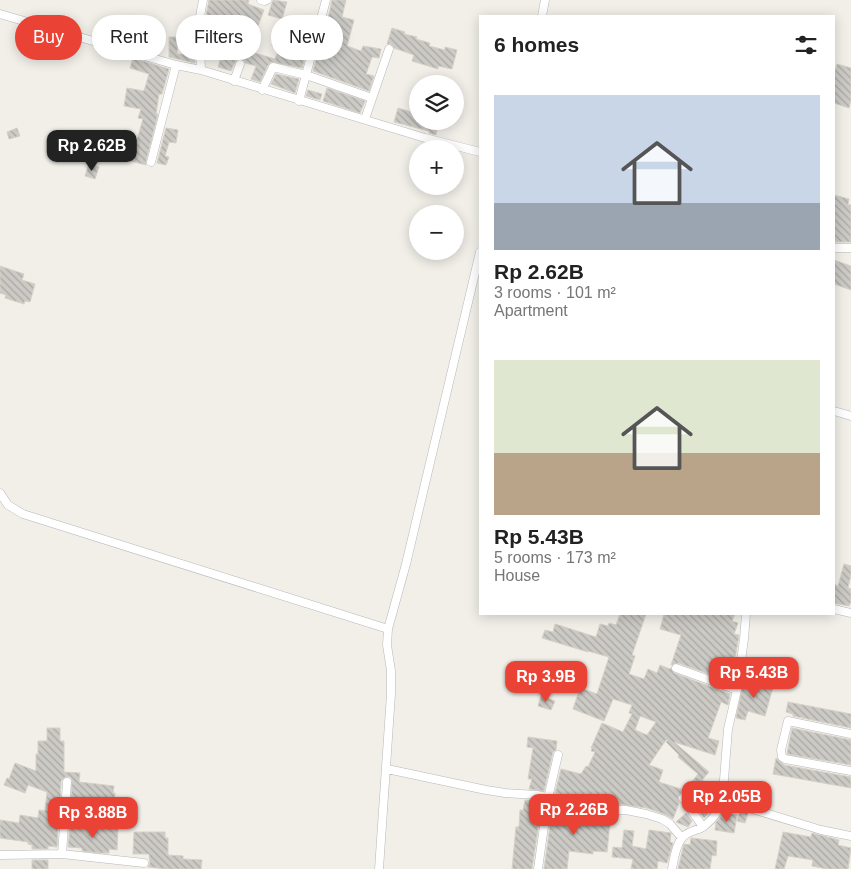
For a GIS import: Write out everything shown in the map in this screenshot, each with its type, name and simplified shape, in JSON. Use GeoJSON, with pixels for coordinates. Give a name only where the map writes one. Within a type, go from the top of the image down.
{"type":"FeatureCollection","features":[{"type":"Feature","properties":{"kind":"street"},"geometry":{"type":"LineString","coordinates":[[198,70],[199,22],[203,0]]}},
{"type":"Feature","properties":{"kind":"street"},"geometry":{"type":"LineString","coordinates":[[261,0],[265,2],[267,0]]}},
{"type":"Feature","properties":{"kind":"street"},"geometry":{"type":"LineString","coordinates":[[299,100],[326,0]]}},
{"type":"Feature","properties":{"kind":"street"},"geometry":{"type":"LineString","coordinates":[[542,15],[545,0]]}},
{"type":"Feature","properties":{"kind":"street"},"geometry":{"type":"LineString","coordinates":[[0,14],[198,70],[425,138],[479,152]]}},
{"type":"Feature","properties":{"kind":"street"},"geometry":{"type":"LineString","coordinates":[[365,119],[389,49]]}},
{"type":"Feature","properties":{"kind":"street"},"geometry":{"type":"LineString","coordinates":[[234,81],[240,64]]}},
{"type":"Feature","properties":{"kind":"street"},"geometry":{"type":"LineString","coordinates":[[151,162],[176,65]]}},
{"type":"Feature","properties":{"kind":"street"},"geometry":{"type":"LineString","coordinates":[[262,90],[273,67],[306,75],[372,98]]}},
{"type":"Feature","properties":{"kind":"street"},"geometry":{"type":"LineString","coordinates":[[835,248],[851,248]]}},
{"type":"Feature","properties":{"kind":"street"},"geometry":{"type":"LineString","coordinates":[[379,869],[392,671],[387,645],[388,629],[406,564],[479,256]]}},
{"type":"Feature","properties":{"kind":"street"},"geometry":{"type":"LineString","coordinates":[[835,411],[851,416]]}},
{"type":"Feature","properties":{"kind":"street"},"geometry":{"type":"LineString","coordinates":[[0,493],[8,505],[23,514],[388,629]]}},
{"type":"Feature","properties":{"kind":"street"},"geometry":{"type":"LineString","coordinates":[[835,609],[851,613]]}},
{"type":"Feature","properties":{"kind":"street"},"geometry":{"type":"LineString","coordinates":[[672,869],[676,850],[682,838],[686,834],[703,827],[716,814],[722,800],[728,729],[737,690],[746,615]]}},
{"type":"Feature","properties":{"kind":"street"},"geometry":{"type":"LineString","coordinates":[[676,668],[737,690]]}},
{"type":"Feature","properties":{"kind":"street"},"geometry":{"type":"LineString","coordinates":[[851,734],[788,721],[781,750],[782,757],[785,759],[851,771]]}},
{"type":"Feature","properties":{"kind":"street"},"geometry":{"type":"LineString","coordinates":[[538,869],[548,798],[558,755]]}},
{"type":"Feature","properties":{"kind":"street"},"geometry":{"type":"LineString","coordinates":[[387,769],[486,790],[583,804],[597,810],[626,810],[662,819],[674,828],[682,838]]}},
{"type":"Feature","properties":{"kind":"street"},"geometry":{"type":"LineString","coordinates":[[62,854],[67,782]]}},
{"type":"Feature","properties":{"kind":"street"},"geometry":{"type":"LineString","coordinates":[[683,798],[703,827]]}},
{"type":"Feature","properties":{"kind":"street"},"geometry":{"type":"LineString","coordinates":[[722,800],[821,830],[851,836]]}},
{"type":"Feature","properties":{"kind":"street"},"geometry":{"type":"LineString","coordinates":[[0,855],[62,854],[144,863]]}},
{"type":"Feature","properties":{"kind":"street"},"geometry":{"type":"LineString","coordinates":[[110,859],[110,869]]}},
{"type":"Feature","properties":{"kind":"building"},"geometry":{"type":"Polygon","coordinates":[[[209,0],[249,0],[248,4],[264,10],[261,18],[261,15],[206,15],[209,0]]]}},
{"type":"Feature","properties":{"kind":"building"},"geometry":{"type":"Polygon","coordinates":[[[273,0],[287,2],[283,15],[268,15],[273,0]]]}},
{"type":"Feature","properties":{"kind":"building"},"geometry":{"type":"Polygon","coordinates":[[[332,0],[346,0],[342,15],[329,14],[332,0]]]}},
{"type":"Feature","properties":{"kind":"building"},"geometry":{"type":"Polygon","coordinates":[[[343,17],[354,20],[347,46],[361,51],[363,46],[381,49],[379,58],[372,57],[366,74],[374,76],[369,91],[313,71],[316,60],[343,60],[343,17]]]}},
{"type":"Feature","properties":{"kind":"building"},"geometry":{"type":"Polygon","coordinates":[[[392,28],[430,43],[429,46],[445,50],[445,47],[457,50],[452,69],[438,66],[438,69],[412,61],[414,55],[394,48],[391,44],[387,44],[392,28]]]}},
{"type":"Feature","properties":{"kind":"building"},"geometry":{"type":"Polygon","coordinates":[[[169,37],[176,37],[176,59],[169,57],[169,37]]]}},
{"type":"Feature","properties":{"kind":"building"},"geometry":{"type":"Polygon","coordinates":[[[261,55],[271,58],[271,60],[304,60],[302,68],[271,62],[260,82],[251,79],[256,66],[245,63],[243,60],[261,60],[261,55]]]}},
{"type":"Feature","properties":{"kind":"building"},"geometry":{"type":"Polygon","coordinates":[[[132,60],[140,60],[169,69],[162,94],[159,94],[156,114],[158,114],[146,165],[127,160],[131,146],[135,147],[143,119],[138,118],[141,109],[124,106],[127,88],[144,91],[149,74],[130,68],[132,60]]]}},
{"type":"Feature","properties":{"kind":"building"},"geometry":{"type":"Polygon","coordinates":[[[182,60],[195,60],[195,63],[182,60]]]}},
{"type":"Feature","properties":{"kind":"building"},"geometry":{"type":"Polygon","coordinates":[[[220,60],[236,60],[231,71],[218,67],[220,60]]]}},
{"type":"Feature","properties":{"kind":"building"},"geometry":{"type":"Polygon","coordinates":[[[837,64],[851,68],[851,100],[849,108],[835,103],[835,71],[837,64]]]}},
{"type":"Feature","properties":{"kind":"building"},"geometry":{"type":"Polygon","coordinates":[[[276,74],[299,79],[295,93],[271,84],[276,74]]]}},
{"type":"Feature","properties":{"kind":"building"},"geometry":{"type":"Polygon","coordinates":[[[327,88],[365,101],[360,113],[323,101],[327,88]]]}},
{"type":"Feature","properties":{"kind":"building"},"geometry":{"type":"Polygon","coordinates":[[[308,90],[322,94],[320,100],[306,96],[308,90]]]}},
{"type":"Feature","properties":{"kind":"building"},"geometry":{"type":"Polygon","coordinates":[[[398,108],[409,111],[409,126],[394,122],[398,108]]]}},
{"type":"Feature","properties":{"kind":"building"},"geometry":{"type":"Polygon","coordinates":[[[17,128],[20,136],[9,139],[7,132],[17,128]]]}},
{"type":"Feature","properties":{"kind":"building"},"geometry":{"type":"Polygon","coordinates":[[[166,128],[178,130],[176,143],[169,142],[165,156],[169,157],[166,165],[157,163],[166,128]]]}},
{"type":"Feature","properties":{"kind":"building"},"geometry":{"type":"Polygon","coordinates":[[[425,130],[437,130],[436,135],[429,133],[429,131],[425,130]]]}},
{"type":"Feature","properties":{"kind":"building"},"geometry":{"type":"Polygon","coordinates":[[[89,164],[99,167],[95,179],[85,176],[89,164]]]}},
{"type":"Feature","properties":{"kind":"building"},"geometry":{"type":"Polygon","coordinates":[[[835,195],[849,199],[848,205],[851,205],[851,242],[835,242],[835,195]]]}},
{"type":"Feature","properties":{"kind":"building"},"geometry":{"type":"Polygon","coordinates":[[[835,260],[851,266],[851,290],[835,284],[835,260]]]}},
{"type":"Feature","properties":{"kind":"building"},"geometry":{"type":"Polygon","coordinates":[[[0,266],[24,274],[22,280],[35,284],[30,302],[25,301],[24,304],[5,298],[6,295],[0,293],[0,266]]]}},
{"type":"Feature","properties":{"kind":"building"},"geometry":{"type":"Polygon","coordinates":[[[844,564],[851,566],[848,588],[851,589],[851,602],[849,606],[835,603],[835,584],[838,586],[844,564]]]}},
{"type":"Feature","properties":{"kind":"building"},"geometry":{"type":"Polygon","coordinates":[[[620,615],[646,615],[632,655],[635,656],[629,674],[644,679],[648,669],[657,673],[660,665],[671,668],[674,673],[730,694],[728,705],[721,702],[708,738],[719,741],[715,755],[674,742],[709,772],[702,780],[714,788],[702,805],[700,803],[708,814],[704,818],[695,805],[699,802],[684,792],[698,774],[678,757],[679,755],[666,742],[668,740],[666,740],[649,765],[663,770],[659,782],[684,790],[678,796],[679,803],[673,819],[647,808],[618,804],[602,797],[598,804],[555,793],[561,769],[581,774],[586,766],[588,767],[595,752],[591,751],[591,748],[602,723],[623,732],[632,714],[629,713],[632,705],[613,699],[604,721],[573,709],[580,688],[597,694],[609,657],[542,638],[545,630],[553,632],[555,624],[596,637],[600,624],[608,626],[609,623],[616,625],[620,615]],[[640,716],[635,730],[647,735],[656,722],[640,716]]]}},
{"type":"Feature","properties":{"kind":"building"},"geometry":{"type":"Polygon","coordinates":[[[664,615],[735,615],[732,621],[738,623],[734,634],[739,635],[731,669],[734,670],[732,682],[678,663],[671,665],[681,635],[660,629],[664,615]]]}},
{"type":"Feature","properties":{"kind":"building"},"geometry":{"type":"Polygon","coordinates":[[[744,680],[773,687],[765,716],[748,711],[745,720],[736,718],[744,680]]]}},
{"type":"Feature","properties":{"kind":"building"},"geometry":{"type":"Polygon","coordinates":[[[541,696],[555,701],[551,710],[538,706],[541,696]]]}},
{"type":"Feature","properties":{"kind":"building"},"geometry":{"type":"Polygon","coordinates":[[[788,702],[851,714],[851,728],[793,716],[793,714],[786,712],[788,702]]]}},
{"type":"Feature","properties":{"kind":"building"},"geometry":{"type":"Polygon","coordinates":[[[47,728],[60,728],[60,741],[64,741],[64,772],[80,773],[79,782],[114,786],[113,815],[89,812],[90,806],[71,805],[72,780],[70,777],[65,777],[61,781],[60,804],[56,805],[53,823],[58,824],[57,847],[48,846],[48,849],[32,849],[32,845],[28,844],[28,842],[0,838],[0,820],[19,823],[20,815],[38,818],[39,810],[45,811],[47,792],[28,785],[25,793],[4,785],[7,778],[9,779],[15,763],[36,771],[38,741],[47,741],[47,728]]]}},
{"type":"Feature","properties":{"kind":"building"},"geometry":{"type":"Polygon","coordinates":[[[792,728],[851,740],[851,765],[787,754],[792,728]]]}},
{"type":"Feature","properties":{"kind":"building"},"geometry":{"type":"Polygon","coordinates":[[[528,737],[557,741],[544,791],[529,789],[532,779],[528,779],[533,748],[527,747],[528,737]]]}},
{"type":"Feature","properties":{"kind":"building"},"geometry":{"type":"Polygon","coordinates":[[[776,758],[784,765],[851,777],[851,788],[773,774],[776,758]]]}},
{"type":"Feature","properties":{"kind":"building"},"geometry":{"type":"Polygon","coordinates":[[[525,800],[542,802],[532,869],[512,869],[516,827],[519,827],[520,810],[523,810],[525,800]]]}},
{"type":"Feature","properties":{"kind":"building"},"geometry":{"type":"Polygon","coordinates":[[[553,804],[581,809],[594,815],[591,821],[610,823],[607,852],[593,851],[593,854],[569,851],[567,869],[544,869],[553,804]]]}},
{"type":"Feature","properties":{"kind":"building"},"geometry":{"type":"Polygon","coordinates":[[[740,811],[748,813],[745,823],[737,821],[740,811]]]}},
{"type":"Feature","properties":{"kind":"building"},"geometry":{"type":"Polygon","coordinates":[[[686,813],[692,821],[688,827],[676,822],[686,813]]]}},
{"type":"Feature","properties":{"kind":"building"},"geometry":{"type":"Polygon","coordinates":[[[724,813],[737,815],[734,833],[715,830],[716,822],[724,813]]]}},
{"type":"Feature","properties":{"kind":"building"},"geometry":{"type":"Polygon","coordinates":[[[70,825],[118,828],[117,850],[109,849],[109,853],[100,853],[82,851],[82,848],[68,847],[70,825]]]}},
{"type":"Feature","properties":{"kind":"building"},"geometry":{"type":"Polygon","coordinates":[[[624,830],[634,831],[632,846],[646,849],[649,830],[671,833],[670,842],[673,843],[667,863],[658,861],[657,869],[631,869],[633,859],[612,857],[613,847],[622,848],[624,830]]]}},
{"type":"Feature","properties":{"kind":"building"},"geometry":{"type":"Polygon","coordinates":[[[134,832],[165,832],[165,838],[168,838],[168,855],[183,856],[183,859],[202,860],[201,869],[148,867],[150,863],[149,854],[133,854],[134,832]]]}},
{"type":"Feature","properties":{"kind":"building"},"geometry":{"type":"Polygon","coordinates":[[[783,832],[811,837],[812,833],[839,840],[838,845],[851,848],[848,869],[827,869],[812,866],[813,860],[788,856],[784,869],[775,869],[783,832]]]}},
{"type":"Feature","properties":{"kind":"building"},"geometry":{"type":"Polygon","coordinates":[[[691,838],[717,841],[716,856],[712,855],[710,869],[678,869],[684,844],[690,845],[691,838]]]}},
{"type":"Feature","properties":{"kind":"building"},"geometry":{"type":"Polygon","coordinates":[[[32,860],[48,860],[48,869],[32,869],[32,860]]]}}]}
